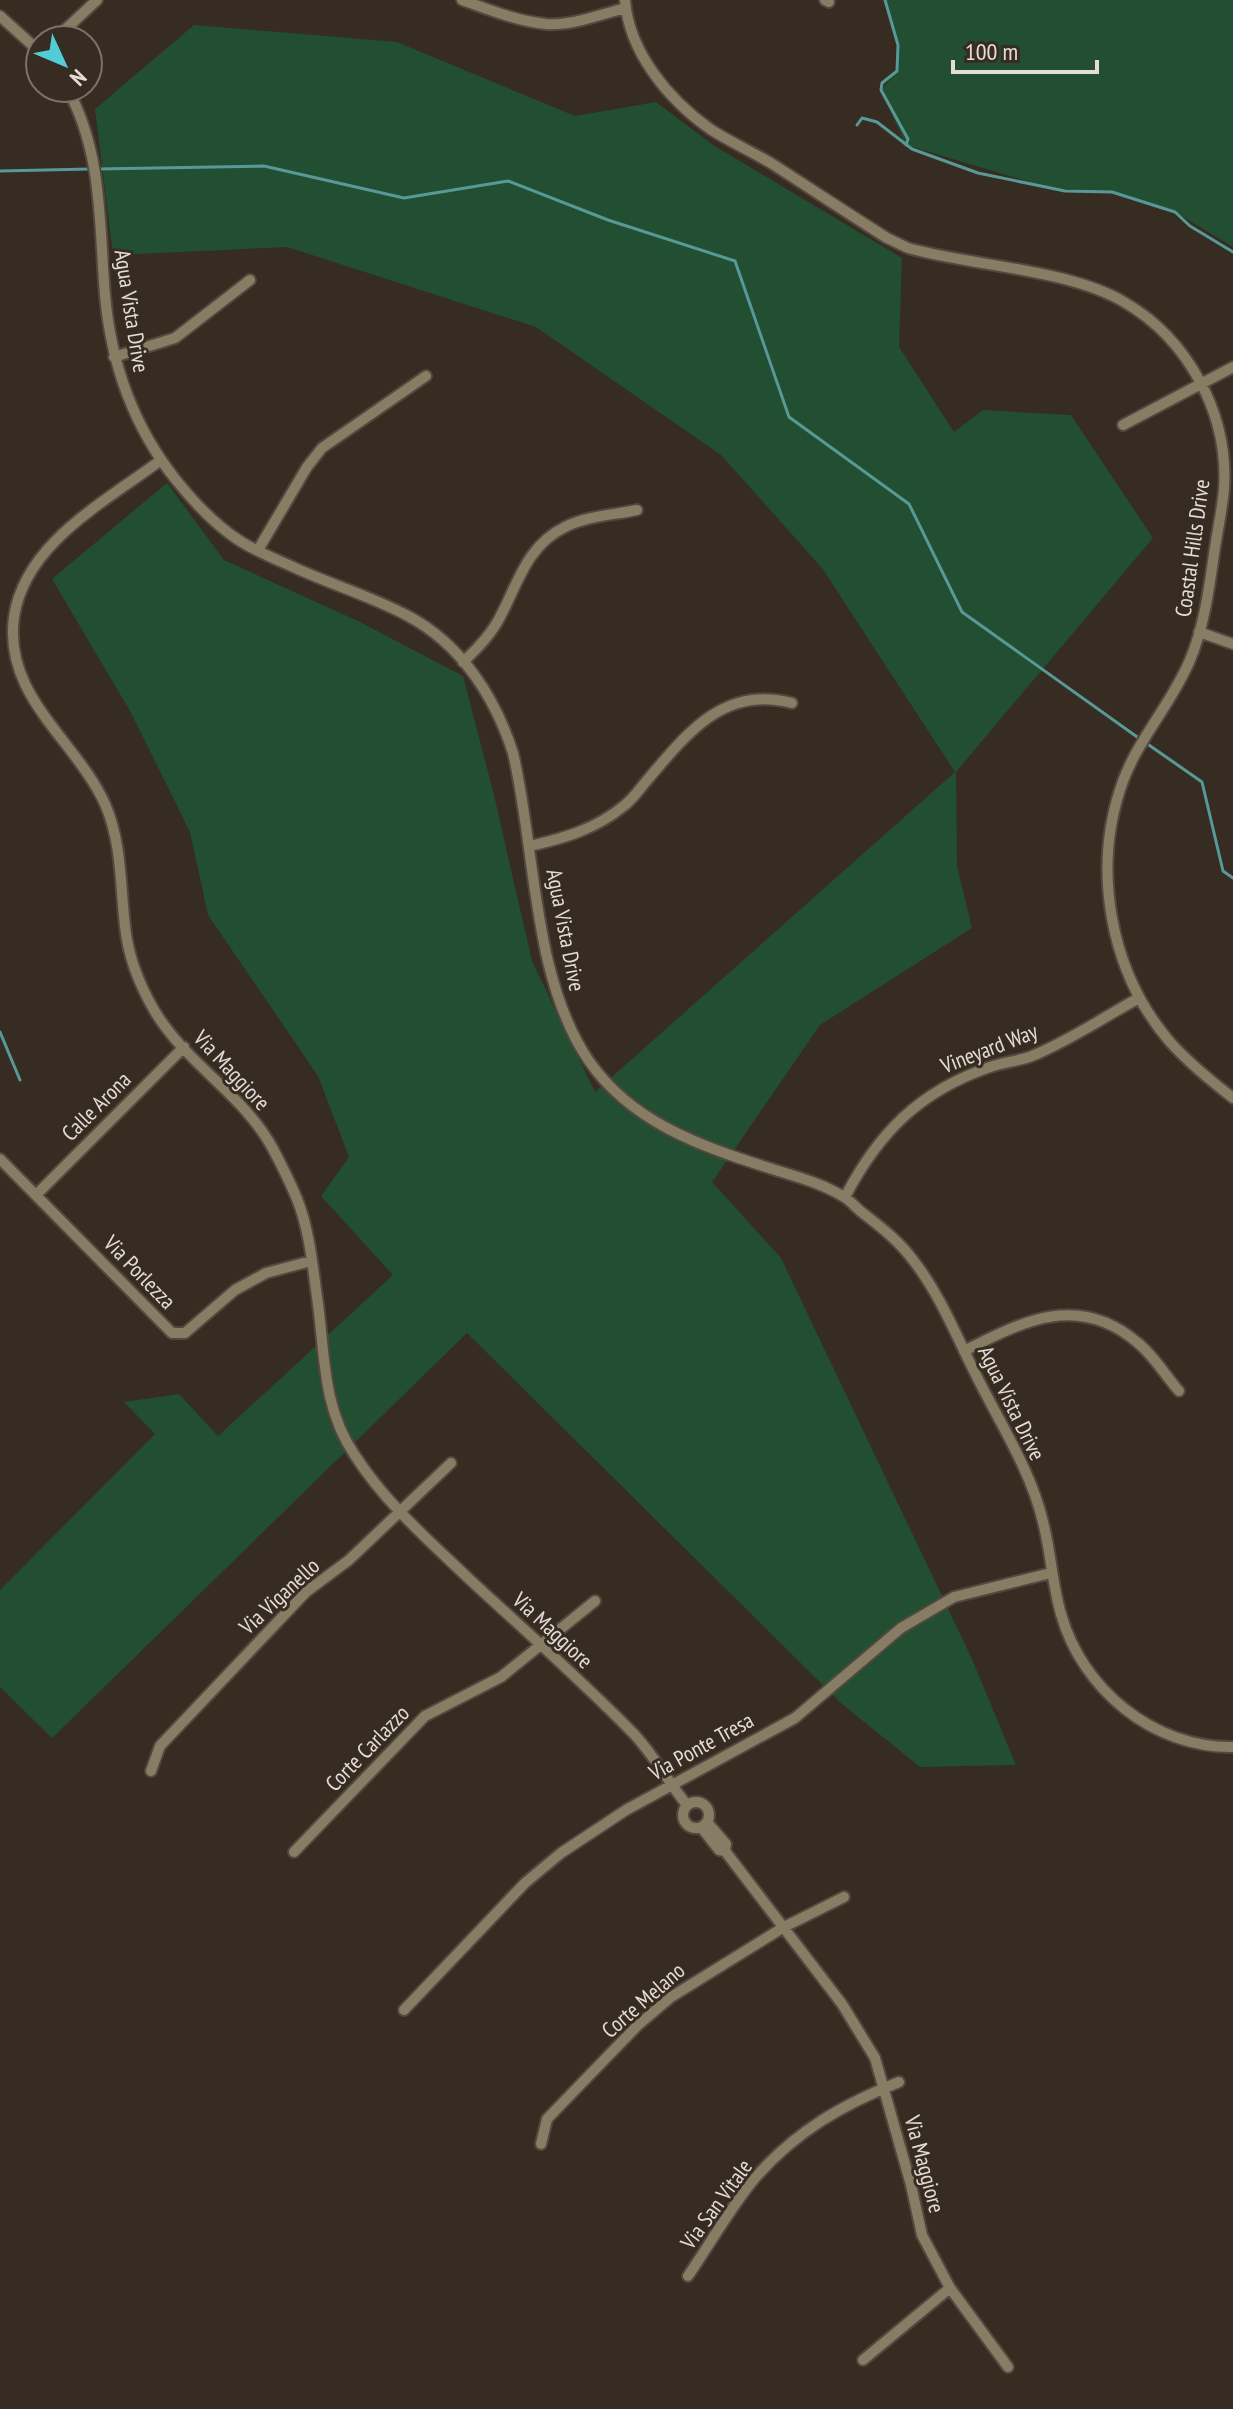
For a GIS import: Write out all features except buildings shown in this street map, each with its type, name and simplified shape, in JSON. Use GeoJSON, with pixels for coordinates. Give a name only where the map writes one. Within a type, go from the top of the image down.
{"type":"FeatureCollection","features":[{"type":"Feature","properties":{"kind":"street"},"geometry":{"type":"LineString","coordinates":[[71,24],[97,0]]}},
{"type":"Feature","properties":{"kind":"street"},"geometry":{"type":"LineString","coordinates":[[462,0],[503,15],[548,24],[563,23],[625,4]]}},
{"type":"Feature","properties":{"kind":"street","name":"Coastal Hills Drive"},"geometry":{"type":"LineString","coordinates":[[625,4],[629,29],[653,71],[672,96],[711,130],[908,248],[1061,279],[1112,296],[1161,329],[1201,384],[1216,420],[1223,453],[1224,488],[1199,632],[1181,679],[1132,760],[1122,783],[1112,822],[1108,863],[1110,911],[1119,949],[1139,998],[1179,1051],[1233,1098]]}},
{"type":"Feature","properties":{"kind":"street"},"geometry":{"type":"LineString","coordinates":[[0,16],[24,38]]}},
{"type":"Feature","properties":{"kind":"street","name":"Agua Vista Drive"},"geometry":{"type":"LineString","coordinates":[[74,104],[85,128],[96,170],[105,298],[114,357],[133,411],[161,460],[204,511],[238,540],[408,616],[441,639],[463,662],[485,689],[508,736],[517,770],[551,972],[561,1008],[583,1052],[609,1085],[642,1113],[687,1140],[808,1180],[845,1197],[896,1241],[931,1286],[1027,1476],[1043,1522],[1061,1615],[1072,1644],[1088,1672],[1109,1696],[1143,1722],[1193,1742],[1233,1747]]}},
{"type":"Feature","properties":{"kind":"street"},"geometry":{"type":"LineString","coordinates":[[114,357],[175,338],[250,280]]}},
{"type":"Feature","properties":{"kind":"street"},"geometry":{"type":"LineString","coordinates":[[1123,425],[1233,367]]}},
{"type":"Feature","properties":{"kind":"street"},"geometry":{"type":"LineString","coordinates":[[258,550],[307,467],[322,448],[426,376]]}},
{"type":"Feature","properties":{"kind":"street","name":"Via Maggiore"},"geometry":{"type":"LineString","coordinates":[[161,460],[58,537],[42,553],[20,593],[14,615],[16,662],[28,693],[91,778],[107,808],[118,848],[130,956],[155,1011],[184,1047],[246,1109],[270,1145],[298,1201],[311,1261],[325,1378],[335,1418],[355,1456],[400,1513],[634,1734],[687,1805]]}},
{"type":"Feature","properties":{"kind":"street"},"geometry":{"type":"LineString","coordinates":[[463,662],[492,631],[522,569],[542,543],[564,527],[578,522],[637,510]]}},
{"type":"Feature","properties":{"kind":"street"},"geometry":{"type":"LineString","coordinates":[[1199,632],[1233,644]]}},
{"type":"Feature","properties":{"kind":"street"},"geometry":{"type":"LineString","coordinates":[[530,846],[572,836],[617,811],[632,799],[695,727],[720,710],[759,699],[792,703]]}},
{"type":"Feature","properties":{"kind":"street","name":"Vineyard Way"},"geometry":{"type":"LineString","coordinates":[[845,1197],[879,1143],[922,1099],[980,1071],[1030,1056],[1139,998]]}},
{"type":"Feature","properties":{"kind":"street","name":"Calle Arona"},"geometry":{"type":"LineString","coordinates":[[37,1194],[184,1047]]}},
{"type":"Feature","properties":{"kind":"street","name":"Via Porlezza"},"geometry":{"type":"LineString","coordinates":[[0,1159],[172,1333],[185,1333],[235,1290],[266,1273],[311,1261]]}},
{"type":"Feature","properties":{"kind":"street"},"geometry":{"type":"LineString","coordinates":[[964,1351],[1031,1319],[1054,1315],[1078,1316],[1101,1321],[1131,1337],[1148,1352],[1179,1391]]}},
{"type":"Feature","properties":{"kind":"street","name":"Via Viganello"},"geometry":{"type":"LineString","coordinates":[[151,1771],[160,1746],[267,1631],[306,1592],[349,1560],[451,1463]]}},
{"type":"Feature","properties":{"kind":"street","name":"Via Ponte Tresa"},"geometry":{"type":"LineString","coordinates":[[404,2010],[536,1873],[604,1823],[795,1718],[901,1628],[954,1597],[1051,1573]]}},
{"type":"Feature","properties":{"kind":"street","name":"Corte Carlazzo"},"geometry":{"type":"LineString","coordinates":[[294,1852],[425,1716],[501,1677],[595,1601]]}},
{"type":"Feature","properties":{"kind":"street"},"geometry":{"type":"LineString","coordinates":[[703,1803],[709,1814],[704,1824],[693,1827],[686,1823],[683,1812],[687,1805],[703,1803]]}},
{"type":"Feature","properties":{"kind":"street","name":"Via Maggiore"},"geometry":{"type":"LineString","coordinates":[[704,1824],[719,1850],[725,1851],[842,2004],[875,2058],[922,2235],[950,2288],[1008,2367]]}},
{"type":"Feature","properties":{"kind":"street","name":"Corte Melano"},"geometry":{"type":"LineString","coordinates":[[541,2144],[547,2119],[647,2018],[681,1989],[784,1927],[844,1897]]}},
{"type":"Feature","properties":{"kind":"street","name":"Via San Vitale"},"geometry":{"type":"LineString","coordinates":[[688,2276],[754,2180],[783,2150],[807,2129],[849,2102],[899,2082]]}},
{"type":"Feature","properties":{"kind":"street"},"geometry":{"type":"LineString","coordinates":[[863,2360],[950,2288]]}},
{"type":"Feature","properties":{"kind":"green space"},"geometry":{"type":"Polygon","coordinates":[[[885,0],[1233,0],[1233,247],[1175,212],[1112,192],[1050,188],[906,145],[881,90],[897,71],[898,45],[885,0]]]}},
{"type":"Feature","properties":{"kind":"green space"},"geometry":{"type":"Polygon","coordinates":[[[194,25],[397,42],[575,116],[656,102],[713,145],[902,258],[899,347],[954,432],[983,410],[1071,415],[1153,538],[956,772],[957,866],[972,928],[820,1025],[712,1182],[781,1258],[972,1659],[1016,1765],[920,1767],[842,1704],[467,1333],[52,1738],[0,1687],[0,1590],[155,1434],[124,1402],[179,1394],[218,1436],[393,1275],[321,1196],[349,1157],[318,1076],[208,915],[190,832],[130,711],[52,579],[167,483],[224,560],[358,621],[463,676],[532,961],[595,1092],[955,772],[822,568],[721,455],[536,327],[287,247],[113,255],[95,109],[194,25]]]}},
{"type":"Feature","properties":{"kind":"waterway"},"geometry":{"type":"LineString","coordinates":[[885,0],[898,45],[897,71],[882,83],[881,90],[908,139],[906,145]]}},
{"type":"Feature","properties":{"kind":"waterway"},"geometry":{"type":"LineString","coordinates":[[857,125],[862,118],[877,122],[912,149],[978,173],[1065,191],[1112,192],[1175,212],[1190,226],[1233,252]]}},
{"type":"Feature","properties":{"kind":"waterway"},"geometry":{"type":"LineString","coordinates":[[98,169],[264,166],[404,198],[508,181],[608,220],[735,261],[789,417],[909,504],[962,612],[1140,739]]}},
{"type":"Feature","properties":{"kind":"waterway"},"geometry":{"type":"LineString","coordinates":[[0,171],[90,169]]}},
{"type":"Feature","properties":{"kind":"waterway"},"geometry":{"type":"LineString","coordinates":[[1146,743],[1202,782],[1223,871],[1233,878]]}},
{"type":"Feature","properties":{"kind":"waterway"},"geometry":{"type":"LineString","coordinates":[[0,1032],[20,1080]]}}]}
